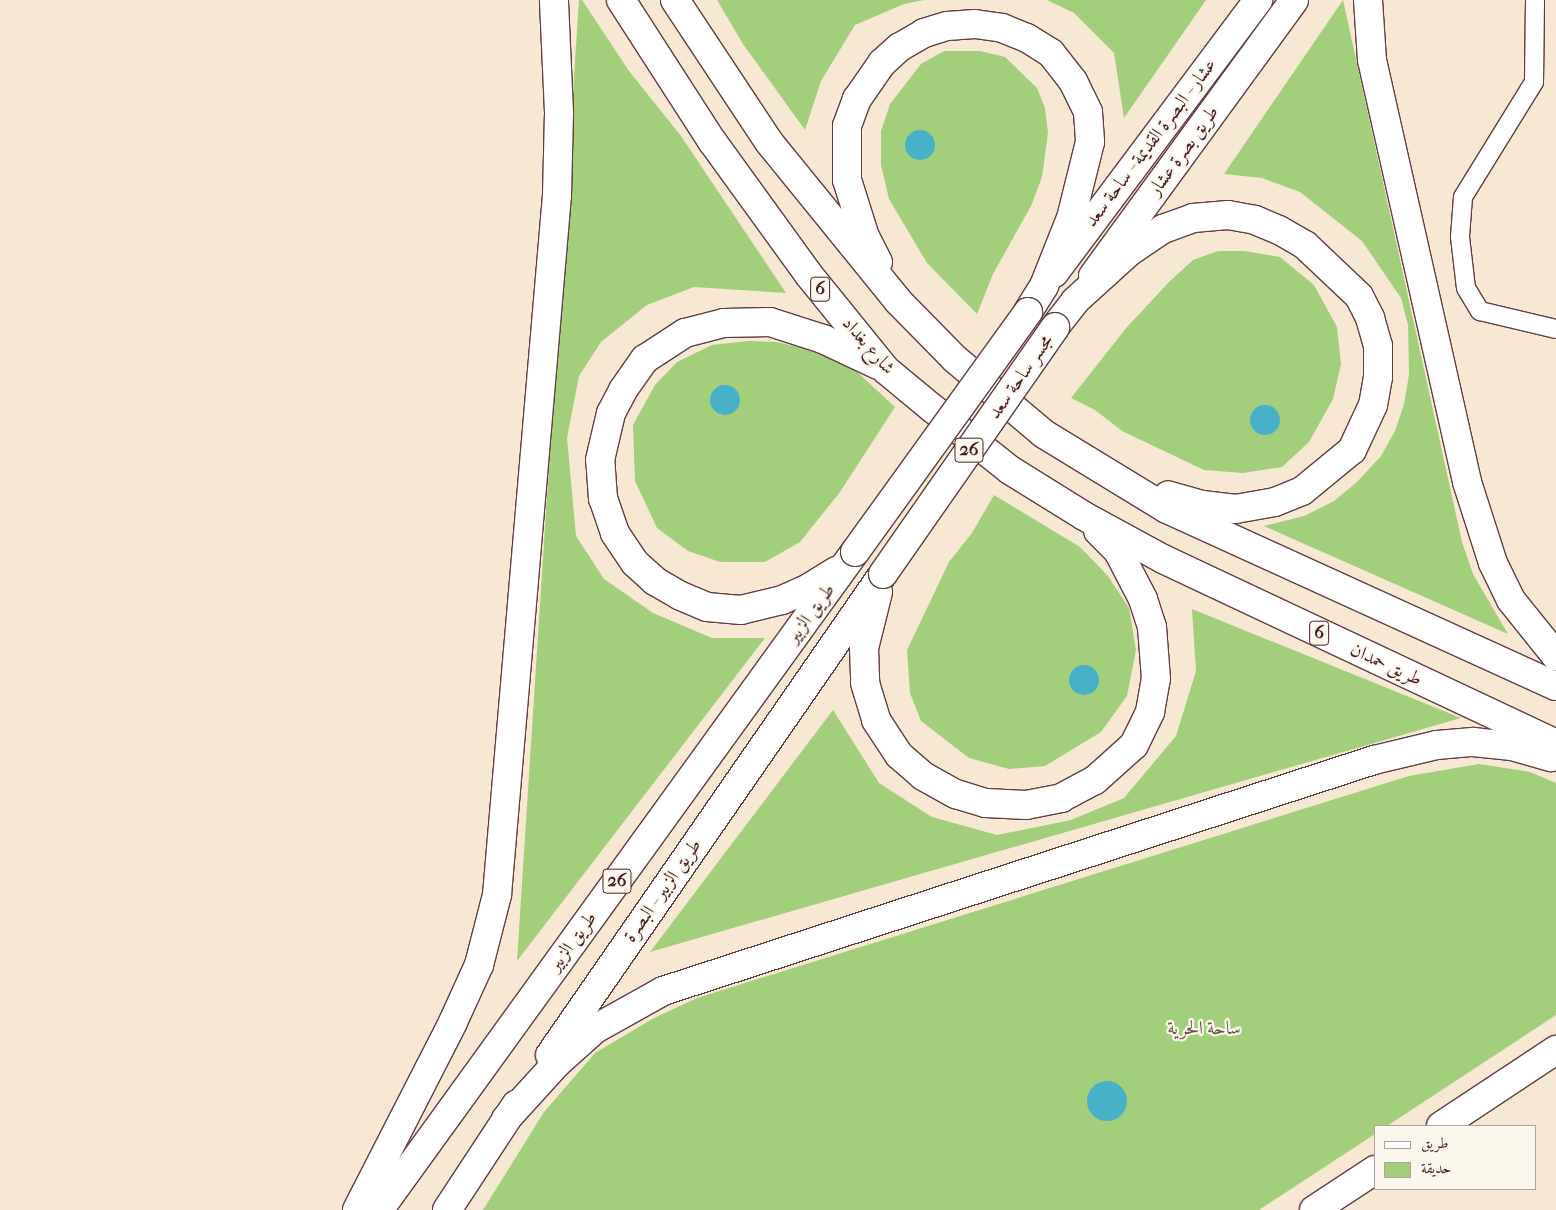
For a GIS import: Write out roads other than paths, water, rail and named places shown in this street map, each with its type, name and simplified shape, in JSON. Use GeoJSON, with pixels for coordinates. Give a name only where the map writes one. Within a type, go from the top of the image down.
{"type":"FeatureCollection","features":[{"type":"Feature","properties":{"kind":"main road"},"geometry":{"type":"LineString","coordinates":[[357,1210],[453,1022],[479,965],[497,896],[557,195],[559,112],[554,0]]}},
{"type":"Feature","properties":{"kind":"main road","name":"شارع بغداد"},"geometry":{"type":"LineString","coordinates":[[621,0],[712,141],[786,244],[886,370],[1010,470],[1084,516]]}},
{"type":"Feature","properties":{"kind":"main road"},"geometry":{"type":"LineString","coordinates":[[675,0],[769,142],[898,301],[955,359],[1044,434],[1167,509],[1556,686]]}},
{"type":"Feature","properties":{"kind":"main road","name":"عشار - البصرة القديمة - ساحة سعد"},"geometry":{"type":"LineString","coordinates":[[1044,286],[1258,0]]}},
{"type":"Feature","properties":{"kind":"main road","name":"طريق بصرة عشار"},"geometry":{"type":"LineString","coordinates":[[1075,301],[1294,0]]}},
{"type":"Feature","properties":{"kind":"main road"},"geometry":{"type":"LineString","coordinates":[[1368,0],[1372,60],[1468,482],[1493,563],[1511,600],[1556,656]]}},
{"type":"Feature","properties":{"kind":"main road"},"geometry":{"type":"LineString","coordinates":[[898,301],[865,237],[851,198],[845,158],[847,126],[857,98],[882,63],[900,47],[924,33],[947,26],[984,25],[1027,38],[1057,60],[1074,81],[1088,112],[1090,142],[1082,177],[1071,218],[1044,286]]}},
{"type":"Feature","properties":{"kind":"main road"},"geometry":{"type":"LineString","coordinates":[[1075,301],[1129,252],[1163,229],[1193,218],[1228,215],[1255,220],[1279,230],[1304,245],[1325,262],[1359,296],[1370,318],[1378,346],[1374,405],[1365,428],[1352,450],[1302,491],[1275,502],[1236,509],[1202,505],[1108,474]]}},
{"type":"Feature","properties":{"kind":"main road","name":"مجسر ساحة سعد"},"geometry":{"type":"LineString","coordinates":[[855,552],[1028,312],[1044,286]]}},
{"type":"Feature","properties":{"kind":"main road","name":"مجسر ساحة سعد"},"geometry":{"type":"LineString","coordinates":[[882,574],[1075,301]]}},
{"type":"Feature","properties":{"kind":"main road"},"geometry":{"type":"LineString","coordinates":[[855,552],[831,576],[782,600],[741,610],[707,607],[655,581],[635,563],[615,533],[603,498],[600,460],[611,413],[623,390],[645,359],[685,333],[724,323],[770,322],[823,339],[886,370]]}},
{"type":"Feature","properties":{"kind":"main road"},"geometry":{"type":"LineString","coordinates":[[882,574],[864,648],[865,683],[876,720],[899,755],[931,780],[956,794],[986,802],[1026,804],[1060,798],[1095,780],[1116,764],[1134,745],[1150,712],[1156,679],[1152,627],[1143,599],[1118,552],[1084,516]]}},
{"type":"Feature","properties":{"kind":"main road","name":"طريق حمدان"},"geometry":{"type":"LineString","coordinates":[[1084,516],[1163,560],[1556,744]]}},
{"type":"Feature","properties":{"kind":"main road","name":"طريق الزبير"},"geometry":{"type":"LineString","coordinates":[[379,1210],[855,552]]}},
{"type":"Feature","properties":{"kind":"main road","name":"طريق الزبير - البصرة"},"geometry":{"type":"LineString","coordinates":[[447,1210],[506,1119],[882,574]]}},
{"type":"Feature","properties":{"kind":"main road"},"geometry":{"type":"LineString","coordinates":[[506,1119],[558,1063],[595,1029],[663,991],[1399,753],[1473,742],[1512,746],[1556,759]]}},
{"type":"Feature","properties":{"kind":"main road"},"geometry":{"type":"LineString","coordinates":[[1444,1125],[1556,1050]]}},
{"type":"Feature","properties":{"kind":"main road"},"geometry":{"type":"LineString","coordinates":[[1314,1210],[1374,1171]]}},
{"type":"Feature","properties":{"kind":"street"},"geometry":{"type":"LineString","coordinates":[[1535,0],[1534,82],[1463,198],[1460,237],[1466,288],[1480,311],[1556,329]]}},
{"type":"Feature","properties":{"kind":"water"},"geometry":{"type":"Polygon","coordinates":[[[920,130],[926,131],[934,139],[934,151],[926,159],[920,160],[914,159],[906,151],[905,145],[906,139],[914,131],[920,130]]]}},
{"type":"Feature","properties":{"kind":"water"},"geometry":{"type":"Polygon","coordinates":[[[725,385],[731,386],[739,394],[739,406],[731,414],[725,415],[719,414],[711,406],[710,400],[711,394],[719,386],[725,385]]]}},
{"type":"Feature","properties":{"kind":"water"},"geometry":{"type":"Polygon","coordinates":[[[1265,405],[1271,406],[1279,414],[1279,426],[1271,434],[1265,435],[1259,434],[1251,426],[1250,420],[1251,414],[1259,406],[1265,405]]]}},
{"type":"Feature","properties":{"kind":"water"},"geometry":{"type":"Polygon","coordinates":[[[1084,665],[1090,666],[1098,674],[1098,686],[1090,694],[1084,695],[1078,694],[1070,686],[1069,680],[1070,674],[1078,666],[1084,665]]]}},
{"type":"Feature","properties":{"kind":"water"},"geometry":{"type":"Polygon","coordinates":[[[1107,1081],[1121,1087],[1127,1101],[1121,1115],[1107,1121],[1093,1115],[1087,1101],[1093,1087],[1107,1081]]]}},
{"type":"Feature","properties":{"kind":"park label","name":"ساحة الحرية"},"geometry":{"type":"Point","coordinates":[1204,1029]}}]}
